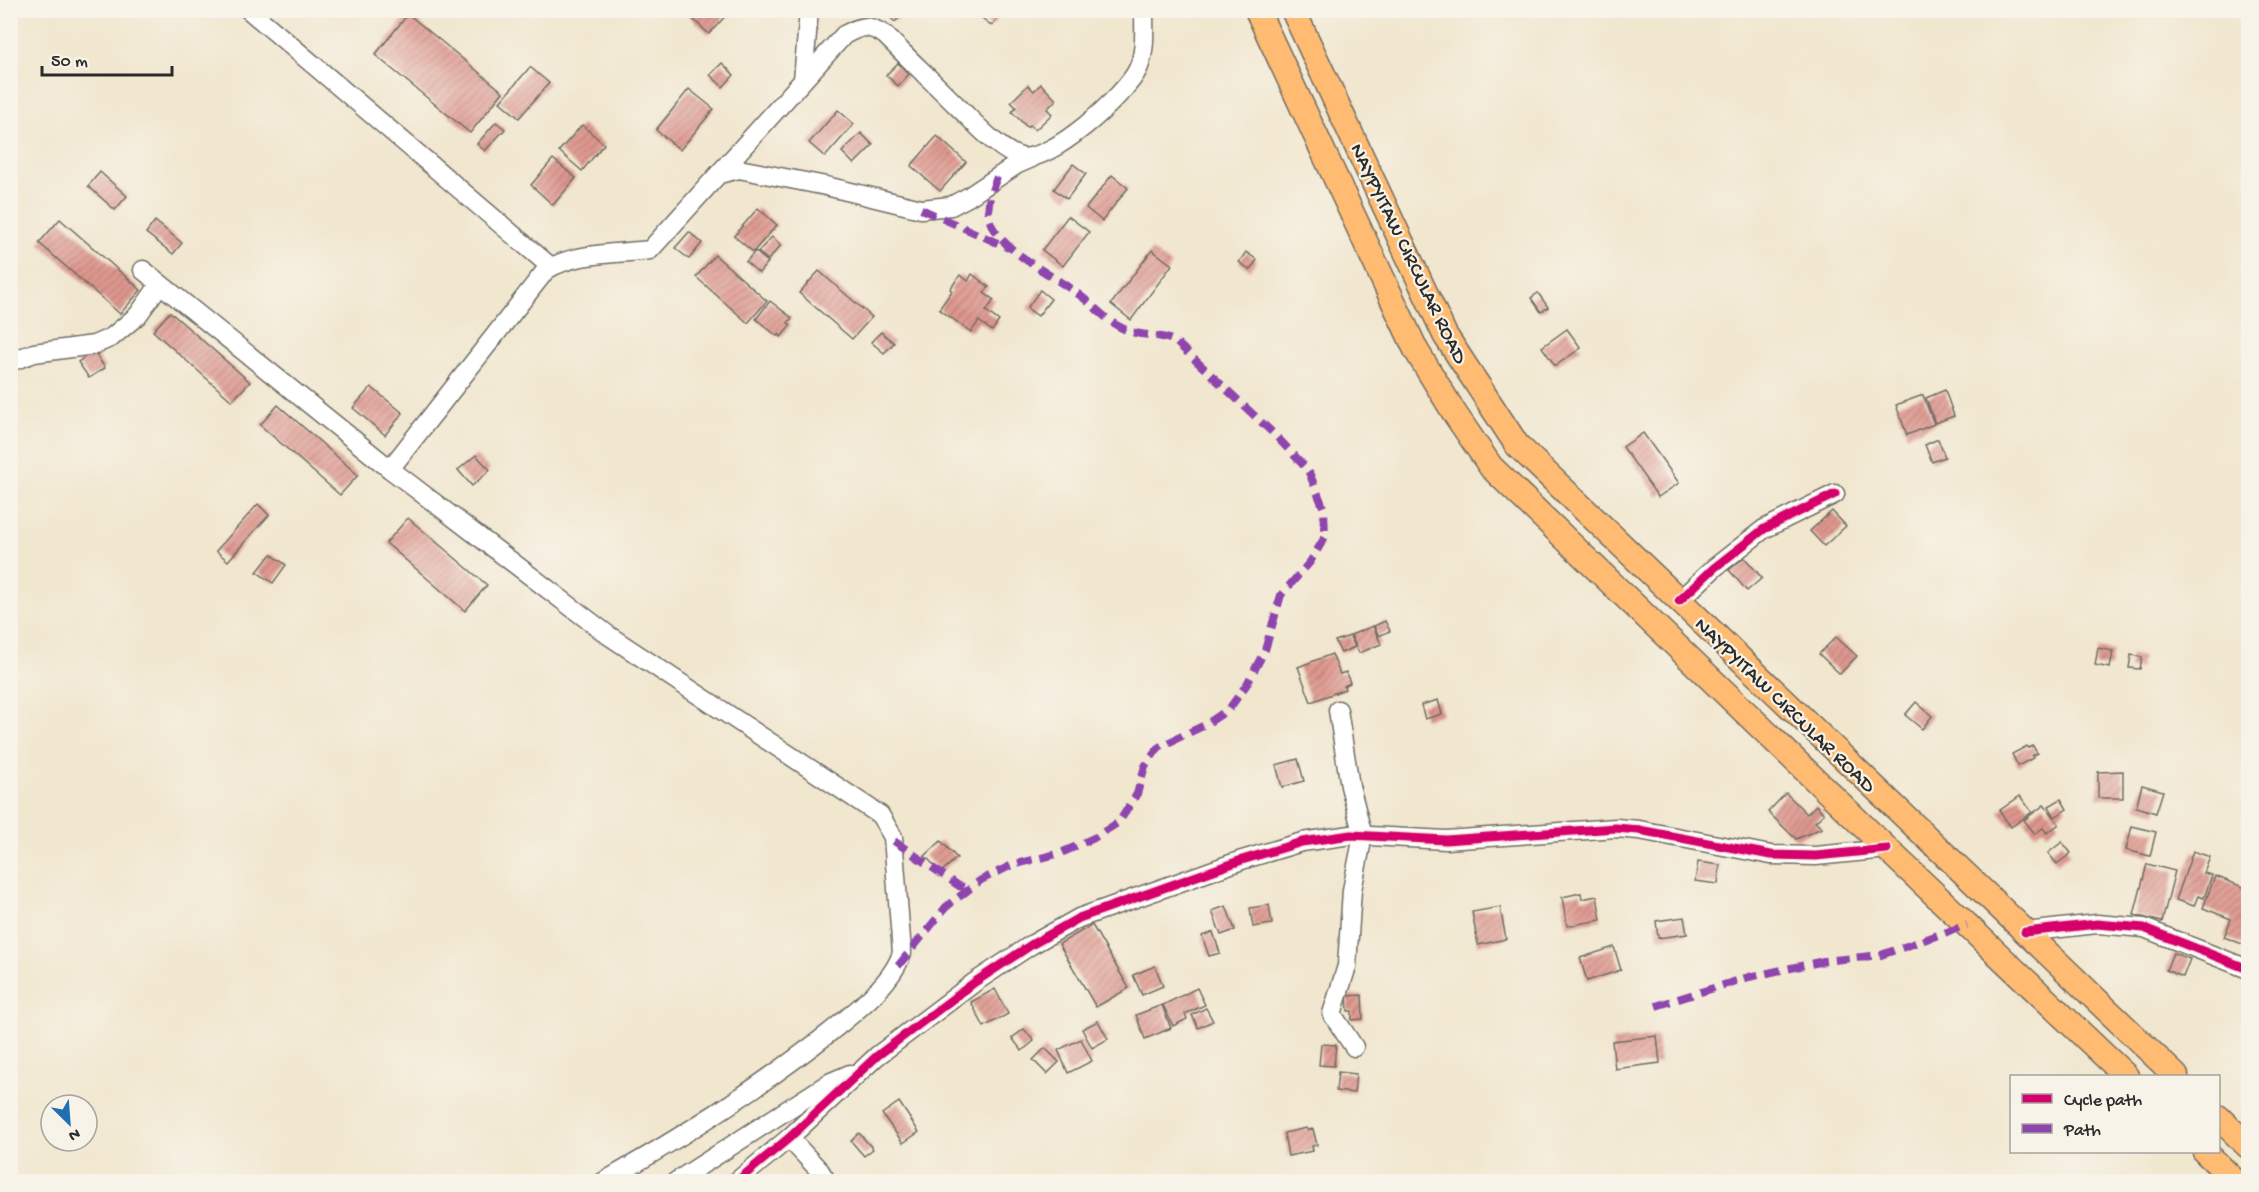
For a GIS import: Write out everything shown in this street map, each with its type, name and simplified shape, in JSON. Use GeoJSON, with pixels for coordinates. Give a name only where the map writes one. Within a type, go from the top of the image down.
{"type":"FeatureCollection","features":[{"type":"Feature","properties":{"kind":"main road"},"geometry":{"type":"LineString","coordinates":[[1257,10],[1416,350],[1491,467],[2124,1075]]}},
{"type":"Feature","properties":{"kind":"main road","name":"NAYPYITAW CIRCULAR ROAD"},"geometry":{"type":"LineString","coordinates":[[1293,10],[1445,334],[1483,396],[1517,445],[2174,1075]]}},
{"type":"Feature","properties":{"kind":"main road"},"geometry":{"type":"LineString","coordinates":[[2220,1119],[2248,1146]]}},
{"type":"Feature","properties":{"kind":"main road"},"geometry":{"type":"LineString","coordinates":[[2206,1153],[2236,1182]]}},
{"type":"Feature","properties":{"kind":"street"},"geometry":{"type":"LineString","coordinates":[[249,10],[551,267]]}},
{"type":"Feature","properties":{"kind":"street"},"geometry":{"type":"LineString","coordinates":[[803,80],[809,10]]}},
{"type":"Feature","properties":{"kind":"street"},"geometry":{"type":"LineString","coordinates":[[719,174],[739,169],[749,170],[921,209],[951,206],[1016,165],[1048,151],[1092,122],[1125,88],[1138,69],[1145,40],[1144,10]]}},
{"type":"Feature","properties":{"kind":"street"},"geometry":{"type":"LineString","coordinates":[[390,469],[546,270],[558,263],[584,257],[650,250],[844,34],[869,26],[885,35],[993,141],[1019,157],[1032,158]]}},
{"type":"Feature","properties":{"kind":"street"},"geometry":{"type":"LineString","coordinates":[[143,270],[390,469],[608,635],[880,815],[893,837],[902,953],[898,966],[859,1008],[776,1074],[658,1151],[603,1182]]}},
{"type":"Feature","properties":{"kind":"street"},"geometry":{"type":"LineString","coordinates":[[10,362],[34,353],[94,345],[112,337],[138,315],[160,284]]}},
{"type":"Feature","properties":{"kind":"street"},"geometry":{"type":"LineString","coordinates":[[1679,601],[1714,568],[1764,529],[1835,494]]}},
{"type":"Feature","properties":{"kind":"street"},"geometry":{"type":"LineString","coordinates":[[1338,710],[1350,786],[1363,836],[1352,890],[1347,966],[1332,1014],[1354,1047]]}},
{"type":"Feature","properties":{"kind":"street"},"geometry":{"type":"LineString","coordinates":[[736,1182],[789,1138],[868,1065],[975,982],[1030,945],[1079,918],[1242,860],[1302,842],[1351,835],[1446,840],[1616,828],[1639,830],[1780,856],[1816,856],[1887,849]]}},
{"type":"Feature","properties":{"kind":"street"},"geometry":{"type":"LineString","coordinates":[[2025,932],[2097,924],[2144,928],[2248,969]]}},
{"type":"Feature","properties":{"kind":"street"},"geometry":{"type":"LineString","coordinates":[[675,1182],[829,1083],[868,1065]]}},
{"type":"Feature","properties":{"kind":"street"},"geometry":{"type":"LineString","coordinates":[[789,1138],[828,1182]]}},
{"type":"Feature","properties":{"kind":"building"},"geometry":{"type":"Polygon","coordinates":[[[683,10],[731,10],[709,34],[683,10]]]}},
{"type":"Feature","properties":{"kind":"building"},"geometry":{"type":"Polygon","coordinates":[[[882,10],[902,10],[904,12],[895,22],[882,10]]]}},
{"type":"Feature","properties":{"kind":"building"},"geometry":{"type":"Polygon","coordinates":[[[972,10],[996,10],[1001,14],[992,26],[972,10]]]}},
{"type":"Feature","properties":{"kind":"building"},"geometry":{"type":"Polygon","coordinates":[[[408,14],[503,92],[470,133],[375,55],[408,14]]]}},
{"type":"Feature","properties":{"kind":"building"},"geometry":{"type":"Polygon","coordinates":[[[722,63],[734,75],[723,87],[710,75],[722,63]]]}},
{"type":"Feature","properties":{"kind":"building"},"geometry":{"type":"Polygon","coordinates":[[[898,63],[909,74],[898,86],[886,75],[898,63]]]}},
{"type":"Feature","properties":{"kind":"building"},"geometry":{"type":"Polygon","coordinates":[[[530,67],[549,83],[519,118],[500,102],[530,67]]]}},
{"type":"Feature","properties":{"kind":"building"},"geometry":{"type":"Polygon","coordinates":[[[1041,84],[1056,100],[1047,109],[1052,114],[1035,130],[1030,125],[1027,127],[1012,112],[1016,107],[1011,102],[1028,85],[1034,91],[1041,84]]]}},
{"type":"Feature","properties":{"kind":"building"},"geometry":{"type":"Polygon","coordinates":[[[689,89],[714,109],[680,150],[656,130],[689,89]]]}},
{"type":"Feature","properties":{"kind":"building"},"geometry":{"type":"Polygon","coordinates":[[[838,110],[854,124],[825,157],[809,143],[838,110]]]}},
{"type":"Feature","properties":{"kind":"building"},"geometry":{"type":"Polygon","coordinates":[[[496,122],[505,129],[485,151],[477,144],[496,122]]]}},
{"type":"Feature","properties":{"kind":"building"},"geometry":{"type":"Polygon","coordinates":[[[582,125],[604,144],[582,171],[559,151],[582,125]]]}},
{"type":"Feature","properties":{"kind":"building"},"geometry":{"type":"Polygon","coordinates":[[[861,133],[873,145],[854,164],[842,152],[861,133]]]}},
{"type":"Feature","properties":{"kind":"building"},"geometry":{"type":"Polygon","coordinates":[[[937,136],[966,162],[940,191],[911,166],[937,136]]]}},
{"type":"Feature","properties":{"kind":"building"},"geometry":{"type":"Polygon","coordinates":[[[553,159],[576,178],[553,205],[531,185],[553,159]]]}},
{"type":"Feature","properties":{"kind":"building"},"geometry":{"type":"Polygon","coordinates":[[[1073,164],[1086,174],[1067,199],[1054,189],[1073,164]]]}},
{"type":"Feature","properties":{"kind":"building"},"geometry":{"type":"Polygon","coordinates":[[[100,172],[127,196],[115,210],[88,186],[100,172]]]}},
{"type":"Feature","properties":{"kind":"building"},"geometry":{"type":"Polygon","coordinates":[[[1112,175],[1128,188],[1102,221],[1086,208],[1112,175]]]}},
{"type":"Feature","properties":{"kind":"building"},"geometry":{"type":"Polygon","coordinates":[[[758,208],[777,225],[753,252],[734,236],[758,208]]]}},
{"type":"Feature","properties":{"kind":"building"},"geometry":{"type":"Polygon","coordinates":[[[1068,216],[1089,232],[1063,266],[1042,250],[1068,216]]]}},
{"type":"Feature","properties":{"kind":"building"},"geometry":{"type":"Polygon","coordinates":[[[60,219],[141,290],[120,314],[39,243],[60,219]]]}},
{"type":"Feature","properties":{"kind":"building"},"geometry":{"type":"Polygon","coordinates":[[[155,221],[182,243],[173,254],[146,233],[155,221]]]}},
{"type":"Feature","properties":{"kind":"building"},"geometry":{"type":"Polygon","coordinates":[[[689,232],[702,243],[689,259],[675,248],[689,232]]]}},
{"type":"Feature","properties":{"kind":"building"},"geometry":{"type":"Polygon","coordinates":[[[772,237],[781,245],[768,260],[758,252],[772,237]]]}},
{"type":"Feature","properties":{"kind":"building"},"geometry":{"type":"Polygon","coordinates":[[[1152,250],[1172,265],[1131,320],[1111,304],[1152,250]]]}},
{"type":"Feature","properties":{"kind":"building"},"geometry":{"type":"Polygon","coordinates":[[[755,251],[768,262],[759,273],[746,262],[755,251]]]}},
{"type":"Feature","properties":{"kind":"building"},"geometry":{"type":"Polygon","coordinates":[[[1246,252],[1257,260],[1250,270],[1239,262],[1246,252]]]}},
{"type":"Feature","properties":{"kind":"building"},"geometry":{"type":"Polygon","coordinates":[[[715,255],[767,301],[748,323],[696,277],[715,255]]]}},
{"type":"Feature","properties":{"kind":"building"},"geometry":{"type":"Polygon","coordinates":[[[819,271],[872,317],[852,339],[799,293],[819,271]]]}},
{"type":"Feature","properties":{"kind":"building"},"geometry":{"type":"Polygon","coordinates":[[[972,274],[989,287],[984,293],[994,300],[986,311],[999,321],[992,331],[979,321],[971,332],[939,309],[960,275],[968,281],[972,274]]]}},
{"type":"Feature","properties":{"kind":"building"},"geometry":{"type":"Polygon","coordinates":[[[1040,290],[1051,299],[1038,316],[1027,308],[1040,290]]]}},
{"type":"Feature","properties":{"kind":"building"},"geometry":{"type":"Polygon","coordinates":[[[1538,293],[1548,307],[1541,312],[1531,298],[1538,293]]]}},
{"type":"Feature","properties":{"kind":"building"},"geometry":{"type":"Polygon","coordinates":[[[770,301],[792,318],[788,323],[791,325],[781,337],[756,319],[770,301]]]}},
{"type":"Feature","properties":{"kind":"building"},"geometry":{"type":"Polygon","coordinates":[[[170,312],[250,382],[232,401],[153,331],[170,312]]]}},
{"type":"Feature","properties":{"kind":"building"},"geometry":{"type":"Polygon","coordinates":[[[1567,329],[1581,348],[1555,366],[1542,347],[1567,329]]]}},
{"type":"Feature","properties":{"kind":"building"},"geometry":{"type":"Polygon","coordinates":[[[881,332],[894,343],[884,353],[871,342],[881,332]]]}},
{"type":"Feature","properties":{"kind":"building"},"geometry":{"type":"Polygon","coordinates":[[[94,351],[105,368],[89,378],[78,362],[94,351]]]}},
{"type":"Feature","properties":{"kind":"building"},"geometry":{"type":"Polygon","coordinates":[[[371,387],[403,413],[385,435],[353,408],[371,387]]]}},
{"type":"Feature","properties":{"kind":"building"},"geometry":{"type":"Polygon","coordinates":[[[1945,390],[1954,416],[1935,423],[1926,398],[1945,390]]]}},
{"type":"Feature","properties":{"kind":"building"},"geometry":{"type":"Polygon","coordinates":[[[1923,395],[1934,424],[1907,435],[1896,405],[1923,395]]]}},
{"type":"Feature","properties":{"kind":"building"},"geometry":{"type":"Polygon","coordinates":[[[278,405],[358,475],[340,495],[260,425],[278,405]]]}},
{"type":"Feature","properties":{"kind":"building"},"geometry":{"type":"Polygon","coordinates":[[[1643,433],[1679,483],[1658,497],[1623,447],[1643,433]]]}},
{"type":"Feature","properties":{"kind":"building"},"geometry":{"type":"Polygon","coordinates":[[[1938,439],[1945,457],[1932,462],[1925,445],[1938,439]]]}},
{"type":"Feature","properties":{"kind":"building"},"geometry":{"type":"Polygon","coordinates":[[[476,455],[490,470],[472,486],[458,470],[476,455]]]}},
{"type":"Feature","properties":{"kind":"building"},"geometry":{"type":"Polygon","coordinates":[[[258,504],[269,515],[228,561],[216,551],[258,504]]]}},
{"type":"Feature","properties":{"kind":"building"},"geometry":{"type":"Polygon","coordinates":[[[1832,511],[1846,526],[1824,546],[1810,531],[1832,511]]]}},
{"type":"Feature","properties":{"kind":"building"},"geometry":{"type":"Polygon","coordinates":[[[408,518],[487,585],[465,611],[386,543],[408,518]]]}},
{"type":"Feature","properties":{"kind":"building"},"geometry":{"type":"Polygon","coordinates":[[[271,554],[286,565],[273,583],[257,572],[271,554]]]}},
{"type":"Feature","properties":{"kind":"building"},"geometry":{"type":"Polygon","coordinates":[[[1744,557],[1762,578],[1747,591],[1729,570],[1744,557]]]}},
{"type":"Feature","properties":{"kind":"building"},"geometry":{"type":"Polygon","coordinates":[[[1385,621],[1390,631],[1379,636],[1374,626],[1385,621]]]}},
{"type":"Feature","properties":{"kind":"building"},"geometry":{"type":"Polygon","coordinates":[[[1373,626],[1381,644],[1359,653],[1351,635],[1373,626]]]}},
{"type":"Feature","properties":{"kind":"building"},"geometry":{"type":"Polygon","coordinates":[[[1350,636],[1355,647],[1341,653],[1335,641],[1350,636]]]}},
{"type":"Feature","properties":{"kind":"building"},"geometry":{"type":"Polygon","coordinates":[[[1836,637],[1857,656],[1840,674],[1819,654],[1836,637]]]}},
{"type":"Feature","properties":{"kind":"building"},"geometry":{"type":"Polygon","coordinates":[[[2098,648],[2113,651],[2110,668],[2095,665],[2098,648]]]}},
{"type":"Feature","properties":{"kind":"building"},"geometry":{"type":"Polygon","coordinates":[[[1332,654],[1340,674],[1346,672],[1350,683],[1344,686],[1345,689],[1311,702],[1298,667],[1332,654]]]}},
{"type":"Feature","properties":{"kind":"building"},"geometry":{"type":"Polygon","coordinates":[[[2131,655],[2142,657],[2140,669],[2129,668],[2131,655]]]}},
{"type":"Feature","properties":{"kind":"building"},"geometry":{"type":"Polygon","coordinates":[[[1438,700],[1442,714],[1425,719],[1421,705],[1438,700]]]}},
{"type":"Feature","properties":{"kind":"building"},"geometry":{"type":"Polygon","coordinates":[[[1916,702],[1932,716],[1922,729],[1905,715],[1916,702]]]}},
{"type":"Feature","properties":{"kind":"building"},"geometry":{"type":"Polygon","coordinates":[[[2027,746],[2028,748],[2033,746],[2037,753],[2032,756],[2033,758],[2018,766],[2012,754],[2027,746]]]}},
{"type":"Feature","properties":{"kind":"building"},"geometry":{"type":"Polygon","coordinates":[[[1298,759],[1304,781],[1282,787],[1276,765],[1298,759]]]}},
{"type":"Feature","properties":{"kind":"building"},"geometry":{"type":"Polygon","coordinates":[[[2123,771],[2123,798],[2098,798],[2098,772],[2123,771]]]}},
{"type":"Feature","properties":{"kind":"building"},"geometry":{"type":"Polygon","coordinates":[[[2142,785],[2163,791],[2156,813],[2136,807],[2142,785]]]}},
{"type":"Feature","properties":{"kind":"building"},"geometry":{"type":"Polygon","coordinates":[[[1786,793],[1807,814],[1816,805],[1824,814],[1815,822],[1822,828],[1796,839],[1768,812],[1786,793]]]}},
{"type":"Feature","properties":{"kind":"building"},"geometry":{"type":"Polygon","coordinates":[[[2020,796],[2032,812],[2011,827],[1999,811],[2020,796]]]}},
{"type":"Feature","properties":{"kind":"building"},"geometry":{"type":"Polygon","coordinates":[[[2061,799],[2067,809],[2055,817],[2049,806],[2061,799]]]}},
{"type":"Feature","properties":{"kind":"building"},"geometry":{"type":"Polygon","coordinates":[[[2044,805],[2059,824],[2047,833],[2043,828],[2035,834],[2024,820],[2044,805]]]}},
{"type":"Feature","properties":{"kind":"building"},"geometry":{"type":"Polygon","coordinates":[[[2132,826],[2156,832],[2150,856],[2126,850],[2132,826]]]}},
{"type":"Feature","properties":{"kind":"building"},"geometry":{"type":"Polygon","coordinates":[[[941,841],[957,858],[941,872],[925,856],[941,841]]]}},
{"type":"Feature","properties":{"kind":"building"},"geometry":{"type":"Polygon","coordinates":[[[2062,842],[2071,853],[2057,864],[2048,853],[2062,842]]]}},
{"type":"Feature","properties":{"kind":"building"},"geometry":{"type":"Polygon","coordinates":[[[2193,851],[2210,857],[2204,873],[2212,875],[2204,898],[2198,896],[2194,906],[2176,900],[2193,851]]]}},
{"type":"Feature","properties":{"kind":"building"},"geometry":{"type":"Polygon","coordinates":[[[1698,862],[1720,865],[1718,884],[1695,881],[1698,862]]]}},
{"type":"Feature","properties":{"kind":"building"},"geometry":{"type":"Polygon","coordinates":[[[2147,864],[2175,871],[2162,922],[2134,915],[2147,864]]]}},
{"type":"Feature","properties":{"kind":"building"},"geometry":{"type":"Polygon","coordinates":[[[2215,876],[2248,889],[2248,936],[2245,945],[2224,937],[2231,919],[2203,908],[2215,876]]]}},
{"type":"Feature","properties":{"kind":"building"},"geometry":{"type":"Polygon","coordinates":[[[1581,893],[1582,899],[1597,896],[1601,920],[1567,926],[1562,897],[1581,893]]]}},
{"type":"Feature","properties":{"kind":"building"},"geometry":{"type":"Polygon","coordinates":[[[1269,905],[1272,924],[1253,927],[1250,908],[1269,905]]]}},
{"type":"Feature","properties":{"kind":"building"},"geometry":{"type":"Polygon","coordinates":[[[1226,906],[1235,930],[1221,935],[1212,911],[1226,906]]]}},
{"type":"Feature","properties":{"kind":"building"},"geometry":{"type":"Polygon","coordinates":[[[1500,907],[1506,939],[1478,945],[1472,912],[1500,907]]]}},
{"type":"Feature","properties":{"kind":"building"},"geometry":{"type":"Polygon","coordinates":[[[1684,917],[1687,934],[1658,938],[1656,921],[1684,917]]]}},
{"type":"Feature","properties":{"kind":"building"},"geometry":{"type":"Polygon","coordinates":[[[1092,925],[1129,988],[1096,1007],[1059,944],[1092,925]]]}},
{"type":"Feature","properties":{"kind":"building"},"geometry":{"type":"Polygon","coordinates":[[[1213,932],[1220,953],[1209,956],[1202,936],[1213,932]]]}},
{"type":"Feature","properties":{"kind":"building"},"geometry":{"type":"Polygon","coordinates":[[[1614,947],[1621,970],[1587,981],[1580,958],[1614,947]]]}},
{"type":"Feature","properties":{"kind":"building"},"geometry":{"type":"Polygon","coordinates":[[[2173,953],[2190,959],[2183,977],[2166,970],[2173,953]]]}},
{"type":"Feature","properties":{"kind":"building"},"geometry":{"type":"Polygon","coordinates":[[[1155,966],[1163,986],[1142,995],[1133,975],[1155,966]]]}},
{"type":"Feature","properties":{"kind":"building"},"geometry":{"type":"Polygon","coordinates":[[[1197,988],[1205,1005],[1185,1014],[1187,1019],[1173,1026],[1163,1005],[1197,988]]]}},
{"type":"Feature","properties":{"kind":"building"},"geometry":{"type":"Polygon","coordinates":[[[995,989],[1008,1014],[984,1027],[971,1002],[995,989]]]}},
{"type":"Feature","properties":{"kind":"building"},"geometry":{"type":"Polygon","coordinates":[[[1362,995],[1363,1019],[1352,1020],[1352,1011],[1348,1011],[1347,996],[1362,995]]]}},
{"type":"Feature","properties":{"kind":"building"},"geometry":{"type":"Polygon","coordinates":[[[1162,1005],[1171,1028],[1145,1039],[1136,1015],[1162,1005]]]}},
{"type":"Feature","properties":{"kind":"building"},"geometry":{"type":"Polygon","coordinates":[[[1206,1008],[1213,1021],[1198,1028],[1192,1015],[1206,1008]]]}},
{"type":"Feature","properties":{"kind":"building"},"geometry":{"type":"Polygon","coordinates":[[[1098,1021],[1108,1039],[1092,1048],[1082,1029],[1098,1021]]]}},
{"type":"Feature","properties":{"kind":"building"},"geometry":{"type":"Polygon","coordinates":[[[1024,1029],[1034,1041],[1022,1051],[1012,1038],[1024,1029]]]}},
{"type":"Feature","properties":{"kind":"building"},"geometry":{"type":"Polygon","coordinates":[[[1657,1036],[1660,1063],[1615,1069],[1612,1041],[1657,1036]]]}},
{"type":"Feature","properties":{"kind":"building"},"geometry":{"type":"Polygon","coordinates":[[[1081,1039],[1092,1061],[1068,1073],[1058,1050],[1081,1039]]]}},
{"type":"Feature","properties":{"kind":"building"},"geometry":{"type":"Polygon","coordinates":[[[1321,1044],[1336,1045],[1334,1066],[1319,1065],[1321,1044]]]}},
{"type":"Feature","properties":{"kind":"building"},"geometry":{"type":"Polygon","coordinates":[[[1045,1048],[1059,1062],[1047,1074],[1033,1060],[1045,1048]]]}},
{"type":"Feature","properties":{"kind":"building"},"geometry":{"type":"Polygon","coordinates":[[[1338,1072],[1356,1074],[1354,1093],[1336,1091],[1338,1072]]]}},
{"type":"Feature","properties":{"kind":"building"},"geometry":{"type":"Polygon","coordinates":[[[899,1102],[919,1132],[903,1143],[882,1114],[899,1102]]]}},
{"type":"Feature","properties":{"kind":"building"},"geometry":{"type":"Polygon","coordinates":[[[1307,1128],[1307,1130],[1313,1129],[1317,1145],[1312,1146],[1313,1151],[1288,1156],[1284,1133],[1307,1128]]]}},
{"type":"Feature","properties":{"kind":"building"},"geometry":{"type":"Polygon","coordinates":[[[859,1133],[873,1149],[864,1156],[851,1141],[859,1133]]]}},
{"type":"Feature","properties":{"kind":"marked path"},"geometry":{"type":"LineString","coordinates":[[898,966],[946,907],[981,880],[1012,865],[1061,853],[1094,838],[1119,822],[1137,794],[1145,766],[1159,747],[1205,725],[1229,709],[1247,684],[1265,650],[1281,595],[1310,562],[1325,537],[1324,509],[1308,470],[1275,435],[1175,341],[1135,333],[1116,325],[1078,294],[1019,255],[999,236],[992,226],[988,207],[997,177]]}},
{"type":"Feature","properties":{"kind":"marked path"},"geometry":{"type":"LineString","coordinates":[[921,209],[1009,248]]}},
{"type":"Feature","properties":{"kind":"marked path"},"geometry":{"type":"LineString","coordinates":[[894,841],[959,886],[970,888]]}},
{"type":"Feature","properties":{"kind":"marked path"},"geometry":{"type":"LineString","coordinates":[[1656,1006],[1749,977],[1824,961],[1881,955],[1967,925]]}},
{"type":"Feature","properties":{"kind":"cycle path"},"geometry":{"type":"LineString","coordinates":[[1679,601],[1714,568],[1764,529],[1835,494]]}},
{"type":"Feature","properties":{"kind":"cycle path"},"geometry":{"type":"LineString","coordinates":[[736,1182],[789,1138],[877,1056],[975,982],[1031,945],[1079,918],[1242,860],[1302,842],[1351,835],[1446,840],[1616,828],[1639,830],[1771,855],[1816,856],[1887,849]]}},
{"type":"Feature","properties":{"kind":"cycle path"},"geometry":{"type":"LineString","coordinates":[[2025,932],[2097,924],[2144,928],[2248,969]]}}]}
